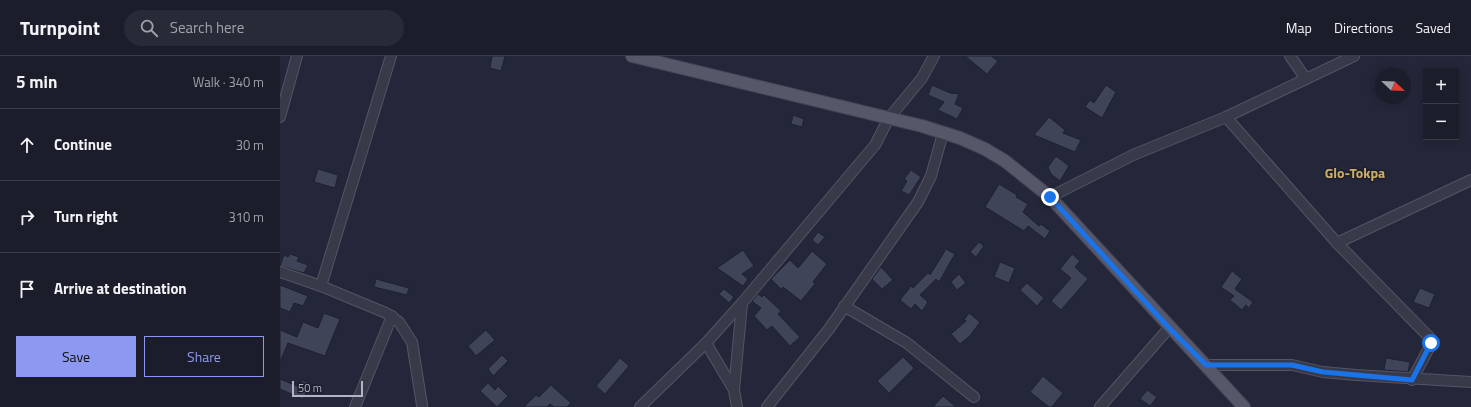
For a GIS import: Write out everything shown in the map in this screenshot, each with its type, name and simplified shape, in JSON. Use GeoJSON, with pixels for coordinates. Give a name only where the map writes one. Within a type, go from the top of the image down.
{"type":"FeatureCollection","features":[{"type":"Feature","properties":{"kind":"main road"},"geometry":{"type":"LineString","coordinates":[[632,56],[889,118],[943,133],[960,138],[1005,161],[1050,197],[1169,328],[1206,365],[1244,407]]}},
{"type":"Feature","properties":{"kind":"street"},"geometry":{"type":"LineString","coordinates":[[280,117],[297,56]]}},
{"type":"Feature","properties":{"kind":"street"},"geometry":{"type":"LineString","coordinates":[[321,286],[391,56]]}},
{"type":"Feature","properties":{"kind":"street"},"geometry":{"type":"LineString","coordinates":[[640,407],[706,343],[742,303],[875,145],[889,118],[922,78],[934,56]]}},
{"type":"Feature","properties":{"kind":"street"},"geometry":{"type":"LineString","coordinates":[[1290,56],[1306,79]]}},
{"type":"Feature","properties":{"kind":"street"},"geometry":{"type":"LineString","coordinates":[[1050,197],[1133,155],[1226,117],[1354,56]]}},
{"type":"Feature","properties":{"kind":"street"},"geometry":{"type":"LineString","coordinates":[[1226,117],[1337,243],[1431,339],[1430,346],[1412,380]]}},
{"type":"Feature","properties":{"kind":"street"},"geometry":{"type":"LineString","coordinates":[[767,407],[844,306],[922,195],[931,176],[943,133]]}},
{"type":"Feature","properties":{"kind":"street"},"geometry":{"type":"LineString","coordinates":[[1337,243],[1471,180]]}},
{"type":"Feature","properties":{"kind":"street"},"geometry":{"type":"LineString","coordinates":[[280,272],[321,286],[392,316],[399,322],[412,342],[422,405]]}},
{"type":"Feature","properties":{"kind":"street"},"geometry":{"type":"LineString","coordinates":[[737,407],[734,390],[742,303]]}},
{"type":"Feature","properties":{"kind":"street"},"geometry":{"type":"LineString","coordinates":[[844,306],[907,343],[974,397]]}},
{"type":"Feature","properties":{"kind":"street"},"geometry":{"type":"LineString","coordinates":[[355,407],[392,316]]}},
{"type":"Feature","properties":{"kind":"street"},"geometry":{"type":"LineString","coordinates":[[1100,407],[1169,328]]}},
{"type":"Feature","properties":{"kind":"street"},"geometry":{"type":"LineString","coordinates":[[706,343],[734,390]]}},
{"type":"Feature","properties":{"kind":"street"},"geometry":{"type":"LineString","coordinates":[[1206,365],[1292,365],[1323,372],[1412,380],[1471,382]]}},
{"type":"Feature","properties":{"kind":"building"},"geometry":{"type":"Polygon","coordinates":[[[492,56],[505,56],[501,71],[490,68],[492,56]]]}},
{"type":"Feature","properties":{"kind":"building"},"geometry":{"type":"Polygon","coordinates":[[[965,56],[991,56],[998,61],[987,74],[965,56]]]}},
{"type":"Feature","properties":{"kind":"building"},"geometry":{"type":"Polygon","coordinates":[[[932,85],[950,93],[959,94],[955,104],[963,108],[957,119],[938,110],[944,102],[928,95],[932,85]]]}},
{"type":"Feature","properties":{"kind":"building"},"geometry":{"type":"Polygon","coordinates":[[[1106,85],[1116,92],[1102,118],[1085,107],[1090,100],[1094,103],[1106,85]]]}},
{"type":"Feature","properties":{"kind":"building"},"geometry":{"type":"Polygon","coordinates":[[[793,115],[804,119],[802,127],[791,124],[793,115]]]}},
{"type":"Feature","properties":{"kind":"building"},"geometry":{"type":"Polygon","coordinates":[[[1049,117],[1065,130],[1063,133],[1081,140],[1075,152],[1034,135],[1049,117]]]}},
{"type":"Feature","properties":{"kind":"building"},"geometry":{"type":"Polygon","coordinates":[[[1056,156],[1069,166],[1060,181],[1051,174],[1048,167],[1056,156]]]}},
{"type":"Feature","properties":{"kind":"building"},"geometry":{"type":"Polygon","coordinates":[[[318,169],[338,175],[335,188],[314,182],[318,169]]]}},
{"type":"Feature","properties":{"kind":"building"},"geometry":{"type":"Polygon","coordinates":[[[911,170],[921,177],[909,195],[901,191],[907,181],[904,179],[911,170]]]}},
{"type":"Feature","properties":{"kind":"building"},"geometry":{"type":"Polygon","coordinates":[[[999,184],[1028,204],[1023,212],[1039,226],[1041,224],[1050,231],[1045,239],[1028,226],[1024,231],[985,207],[999,184]]]}},
{"type":"Feature","properties":{"kind":"building"},"geometry":{"type":"Polygon","coordinates":[[[818,232],[825,237],[818,245],[812,240],[818,232]]]}},
{"type":"Feature","properties":{"kind":"building"},"geometry":{"type":"Polygon","coordinates":[[[979,242],[984,246],[976,257],[970,252],[979,242]]]}},
{"type":"Feature","properties":{"kind":"building"},"geometry":{"type":"Polygon","coordinates":[[[946,249],[955,254],[939,282],[936,279],[920,295],[928,302],[922,311],[915,304],[911,309],[900,300],[911,286],[913,288],[928,273],[930,275],[946,249]]]}},
{"type":"Feature","properties":{"kind":"building"},"geometry":{"type":"Polygon","coordinates":[[[743,250],[754,266],[742,274],[748,279],[743,286],[717,268],[743,250]]]}},
{"type":"Feature","properties":{"kind":"building"},"geometry":{"type":"Polygon","coordinates":[[[812,251],[827,264],[813,282],[815,284],[801,301],[783,287],[781,289],[771,279],[790,260],[798,268],[812,251]]]}},
{"type":"Feature","properties":{"kind":"building"},"geometry":{"type":"Polygon","coordinates":[[[290,254],[299,257],[297,261],[308,265],[304,273],[280,266],[284,255],[288,257],[290,254]]]}},
{"type":"Feature","properties":{"kind":"building"},"geometry":{"type":"Polygon","coordinates":[[[1072,254],[1080,261],[1075,267],[1088,279],[1061,310],[1051,301],[1071,278],[1060,269],[1072,254]]]}},
{"type":"Feature","properties":{"kind":"building"},"geometry":{"type":"Polygon","coordinates":[[[1000,262],[1015,268],[1009,283],[994,277],[1000,262]]]}},
{"type":"Feature","properties":{"kind":"building"},"geometry":{"type":"Polygon","coordinates":[[[881,267],[893,280],[882,289],[872,279],[881,267]]]}},
{"type":"Feature","properties":{"kind":"building"},"geometry":{"type":"Polygon","coordinates":[[[1232,271],[1242,279],[1235,289],[1253,302],[1249,308],[1246,305],[1242,310],[1230,300],[1234,296],[1221,287],[1232,271]]]}},
{"type":"Feature","properties":{"kind":"building"},"geometry":{"type":"Polygon","coordinates":[[[959,274],[966,283],[957,290],[951,282],[959,274]]]}},
{"type":"Feature","properties":{"kind":"building"},"geometry":{"type":"Polygon","coordinates":[[[376,279],[409,288],[407,295],[374,287],[376,279]]]}},
{"type":"Feature","properties":{"kind":"building"},"geometry":{"type":"Polygon","coordinates":[[[1027,283],[1044,298],[1037,306],[1020,290],[1027,283]]]}},
{"type":"Feature","properties":{"kind":"building"},"geometry":{"type":"Polygon","coordinates":[[[280,285],[308,296],[303,306],[294,303],[290,312],[280,308],[280,285]]]}},
{"type":"Feature","properties":{"kind":"building"},"geometry":{"type":"Polygon","coordinates":[[[1420,288],[1435,294],[1429,308],[1413,302],[1420,288]]]}},
{"type":"Feature","properties":{"kind":"building"},"geometry":{"type":"Polygon","coordinates":[[[724,289],[734,297],[729,303],[719,294],[724,289]]]}},
{"type":"Feature","properties":{"kind":"building"},"geometry":{"type":"Polygon","coordinates":[[[758,294],[762,297],[764,295],[781,311],[778,314],[800,337],[790,346],[772,326],[767,330],[754,316],[761,308],[752,301],[758,294]]]}},
{"type":"Feature","properties":{"kind":"building"},"geometry":{"type":"Polygon","coordinates":[[[324,313],[340,319],[325,356],[288,343],[280,362],[280,330],[297,337],[303,322],[318,328],[324,313]]]}},
{"type":"Feature","properties":{"kind":"building"},"geometry":{"type":"Polygon","coordinates":[[[969,313],[980,322],[970,336],[960,344],[951,334],[966,321],[964,320],[969,313]]]}},
{"type":"Feature","properties":{"kind":"building"},"geometry":{"type":"Polygon","coordinates":[[[486,330],[495,340],[476,356],[468,346],[486,330]]]}},
{"type":"Feature","properties":{"kind":"building"},"geometry":{"type":"Polygon","coordinates":[[[502,355],[508,361],[493,376],[488,369],[502,355]]]}},
{"type":"Feature","properties":{"kind":"building"},"geometry":{"type":"Polygon","coordinates":[[[903,357],[914,368],[889,393],[877,381],[903,357]]]}},
{"type":"Feature","properties":{"kind":"building"},"geometry":{"type":"Polygon","coordinates":[[[620,358],[629,366],[605,394],[596,386],[620,358]]]}},
{"type":"Feature","properties":{"kind":"building"},"geometry":{"type":"Polygon","coordinates":[[[1386,358],[1410,362],[1408,372],[1384,370],[1386,358]]]}},
{"type":"Feature","properties":{"kind":"building"},"geometry":{"type":"Polygon","coordinates":[[[1043,376],[1063,393],[1052,407],[1049,407],[1030,392],[1043,376]]]}},
{"type":"Feature","properties":{"kind":"building"},"geometry":{"type":"Polygon","coordinates":[[[280,379],[299,387],[302,380],[310,383],[303,399],[280,389],[280,379]]]}},
{"type":"Feature","properties":{"kind":"building"},"geometry":{"type":"Polygon","coordinates":[[[488,383],[495,390],[498,386],[508,396],[497,407],[480,391],[488,383]]]}},
{"type":"Feature","properties":{"kind":"building"},"geometry":{"type":"Polygon","coordinates":[[[551,385],[571,403],[567,407],[554,407],[550,404],[547,407],[524,407],[536,395],[539,397],[551,385]]]}},
{"type":"Feature","properties":{"kind":"building"},"geometry":{"type":"Polygon","coordinates":[[[1147,390],[1157,397],[1150,406],[1140,399],[1147,390]]]}},
{"type":"Feature","properties":{"kind":"building"},"geometry":{"type":"Polygon","coordinates":[[[943,396],[956,407],[933,407],[943,396]]]}},
{"type":"Feature","properties":{"kind":"district","name":"Glo-Tokpa"},"geometry":{"type":"Point","coordinates":[1355,173]}},
{"type":"Feature","properties":{"kind":"route"},"geometry":{"type":"LineString","coordinates":[[1050,197],[1124,276],[1169,328],[1206,365],[1292,365],[1323,372],[1412,380],[1431,343]]}}]}
